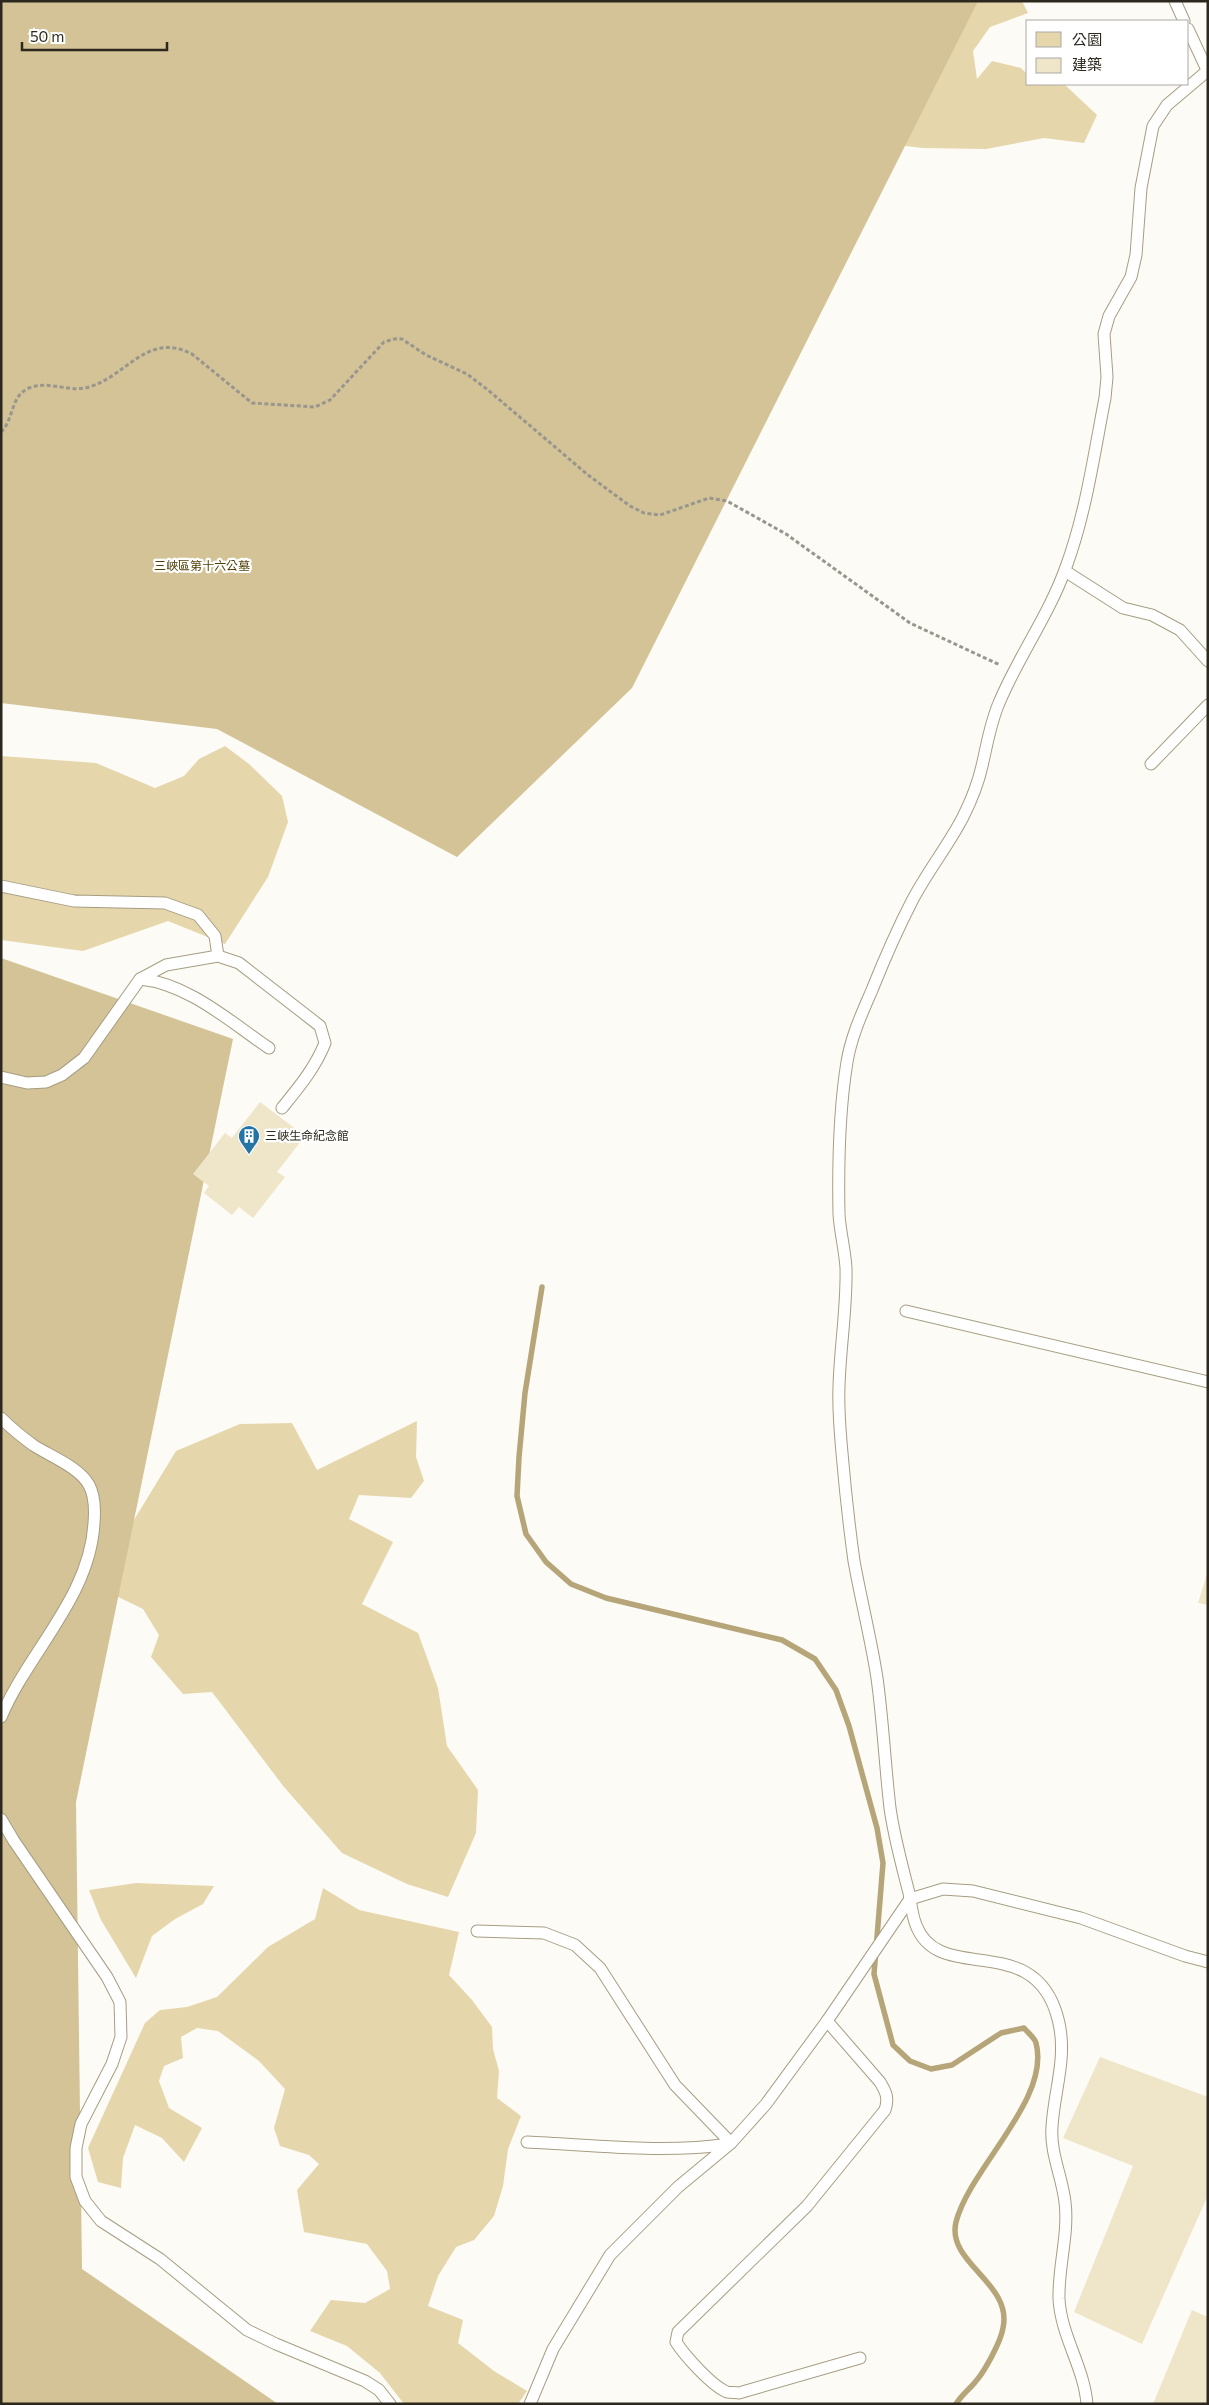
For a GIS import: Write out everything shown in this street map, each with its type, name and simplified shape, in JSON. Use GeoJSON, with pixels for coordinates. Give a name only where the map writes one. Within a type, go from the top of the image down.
{"type":"FeatureCollection","features":[{"type":"Feature","properties":{"kind":"lane"},"geometry":{"type":"LineString","coordinates":[[1175,1],[1184,20]]}},
{"type":"Feature","properties":{"kind":"lane"},"geometry":{"type":"LineString","coordinates":[[1087,2404],[1085,2387],[1063,2326],[1060,2307],[1059,2285],[1066,2215],[1065,2198],[1056,2169],[1052,2128],[1062,2069],[1062,2044],[1059,2022],[1052,2000],[1041,1984],[1023,1970],[1002,1962],[973,1960],[935,1949],[921,1937],[914,1922],[899,1857],[891,1812],[877,1678],[854,1558],[842,1453],[839,1390],[845,1314],[846,1263],[839,1219],[842,1104],[847,1058],[859,1019],[913,899],[966,812],[980,774],[990,726],[1014,672],[1050,605],[1065,571],[1075,539],[1105,398],[1107,377],[1104,334],[1109,316],[1131,277],[1134,263],[1140,188],[1152,126],[1167,105],[1207,72],[1189,31]]}},
{"type":"Feature","properties":{"kind":"lane"},"geometry":{"type":"LineString","coordinates":[[1065,571],[1116,604],[1152,616],[1180,630],[1208,661]]}},
{"type":"Feature","properties":{"kind":"lane"},"geometry":{"type":"LineString","coordinates":[[1150,764],[1208,705]]}},
{"type":"Feature","properties":{"kind":"lane"},"geometry":{"type":"LineString","coordinates":[[1,886],[74,901],[165,903],[198,915],[215,936],[218,956]]}},
{"type":"Feature","properties":{"kind":"lane"},"geometry":{"type":"LineString","coordinates":[[1,1077],[27,1083],[46,1082],[62,1075],[84,1058],[140,979],[166,965],[218,956],[239,963],[320,1026],[325,1043],[319,1058],[306,1079],[282,1108]]}},
{"type":"Feature","properties":{"kind":"lane"},"geometry":{"type":"LineString","coordinates":[[140,979],[161,981],[190,994],[268,1048]]}},
{"type":"Feature","properties":{"kind":"lane"},"geometry":{"type":"LineString","coordinates":[[906,1311],[1208,1382]]}},
{"type":"Feature","properties":{"kind":"lane"},"geometry":{"type":"LineString","coordinates":[[1,1418],[32,1444],[75,1471],[88,1485],[95,1508],[93,1538],[88,1565],[74,1594],[38,1651],[1,1717]]}},
{"type":"Feature","properties":{"kind":"lane"},"geometry":{"type":"LineString","coordinates":[[1,1819],[14,1842],[107,1976],[120,2002],[121,2037],[112,2064],[81,2124],[76,2148],[76,2177],[84,2202],[101,2221],[160,2259],[247,2330],[365,2381],[379,2390],[390,2404]]}},
{"type":"Feature","properties":{"kind":"lane"},"geometry":{"type":"LineString","coordinates":[[530,2404],[553,2349],[610,2255],[678,2187],[731,2143],[766,2104],[827,2021],[910,1899],[943,1889],[973,1890],[1081,1918],[1185,1956],[1208,1962]]}},
{"type":"Feature","properties":{"kind":"lane"},"geometry":{"type":"LineString","coordinates":[[477,1932],[544,1933],[575,1945],[600,1968],[675,2085],[731,2143]]}},
{"type":"Feature","properties":{"kind":"lane"},"geometry":{"type":"LineString","coordinates":[[827,2021],[887,2092],[888,2102],[885,2110],[807,2206],[678,2332],[676,2342],[683,2352],[719,2387],[728,2392],[739,2393],[860,2358]]}},
{"type":"Feature","properties":{"kind":"lane"},"geometry":{"type":"LineString","coordinates":[[527,2142],[670,2149],[697,2149],[731,2143]]}},
{"type":"Feature","properties":{"kind":"path"},"geometry":{"type":"LineString","coordinates":[[1,432],[8,424],[16,400],[29,388],[49,385],[79,389],[89,388],[100,383],[142,354],[160,348],[183,349],[192,354],[252,402],[315,407],[330,400],[384,342],[402,339],[426,355],[467,374],[588,475],[630,506],[644,512],[660,514],[709,498],[727,502],[786,534],[910,622],[1014,672]]}},
{"type":"Feature","properties":{"kind":"green space","name":"三峽區第十六公墓"},"geometry":{"type":"Polygon","coordinates":[[[1,1],[978,1],[632,688],[457,857],[217,729],[1,703],[1,1]]]}},
{"type":"Feature","properties":{"kind":"green space"},"geometry":{"type":"Polygon","coordinates":[[[934,1],[1022,1],[1028,13],[990,27],[973,51],[977,79],[992,61],[1021,68],[1026,73],[1026,85],[1065,85],[1097,115],[1084,143],[1044,138],[986,149],[923,148],[880,143],[934,1]]]}},
{"type":"Feature","properties":{"kind":"green space"},"geometry":{"type":"Polygon","coordinates":[[[225,746],[249,764],[282,796],[288,822],[268,877],[225,944],[168,921],[83,951],[1,940],[1,756],[96,763],[155,788],[184,776],[199,759],[225,746]]]}},
{"type":"Feature","properties":{"kind":"green space"},"geometry":{"type":"Polygon","coordinates":[[[1,958],[233,1039],[76,1802],[82,2269],[278,2404],[1,2404],[1,958]]]}},
{"type":"Feature","properties":{"kind":"green space"},"geometry":{"type":"Polygon","coordinates":[[[417,1421],[416,1457],[424,1481],[411,1498],[359,1495],[349,1519],[393,1542],[362,1604],[418,1633],[438,1688],[447,1746],[478,1790],[476,1833],[448,1897],[407,1884],[342,1853],[284,1787],[212,1692],[183,1694],[151,1657],[159,1635],[143,1609],[106,1591],[126,1533],[176,1451],[240,1424],[292,1423],[317,1470],[417,1421]]]}},
{"type":"Feature","properties":{"kind":"green space"},"geometry":{"type":"Polygon","coordinates":[[[136,1883],[214,1886],[203,1904],[175,1919],[152,1936],[136,1978],[101,1920],[89,1890],[136,1883]]]}},
{"type":"Feature","properties":{"kind":"green space"},"geometry":{"type":"Polygon","coordinates":[[[323,1888],[359,1910],[459,1932],[449,1975],[472,2000],[492,2027],[493,2049],[499,2071],[497,2098],[521,2116],[508,2149],[503,2186],[494,2216],[474,2240],[456,2247],[438,2276],[428,2306],[463,2320],[458,2343],[494,2371],[527,2391],[518,2404],[404,2404],[380,2373],[347,2346],[310,2331],[331,2300],[365,2303],[390,2289],[387,2271],[367,2244],[304,2232],[297,2190],[319,2164],[309,2155],[280,2146],[274,2128],[285,2089],[259,2061],[218,2031],[197,2028],[181,2037],[183,2058],[164,2066],[159,2081],[169,2108],[202,2128],[184,2162],[162,2138],[135,2125],[123,2158],[121,2188],[98,2182],[88,2148],[145,2023],[160,2010],[187,2007],[217,1997],[268,1947],[315,1919],[323,1888]]]}},
{"type":"Feature","properties":{"kind":"building","name":"三峽生命紀念館"},"geometry":{"type":"Polygon","coordinates":[[[260,1102],[305,1136],[277,1172],[285,1177],[253,1218],[239,1207],[232,1215],[204,1193],[209,1186],[193,1174],[225,1133],[232,1138],[260,1102]]]}},
{"type":"Feature","properties":{"kind":"building"},"geometry":{"type":"Polygon","coordinates":[[[1208,1574],[1208,1605],[1198,1603],[1208,1574]]]}},
{"type":"Feature","properties":{"kind":"building"},"geometry":{"type":"Polygon","coordinates":[[[1100,2057],[1208,2097],[1208,2195],[1142,2344],[1074,2312],[1133,2166],[1063,2138],[1100,2057]]]}},
{"type":"Feature","properties":{"kind":"building"},"geometry":{"type":"Polygon","coordinates":[[[1192,2310],[1208,2317],[1208,2404],[1153,2404],[1192,2310]]]}},
{"type":"Feature","properties":{"kind":"waterway"},"geometry":{"type":"LineString","coordinates":[[542,1287],[525,1393],[519,1457],[517,1496],[526,1534],[546,1562],[571,1584],[606,1598],[782,1640],[815,1659],[836,1690],[849,1726],[877,1828],[883,1863],[874,1974],[893,2045],[910,2061],[931,2069],[952,2065],[1001,2033],[1024,2028],[1036,2043],[1037,2065],[1032,2087],[1021,2110],[964,2201],[956,2222],[956,2236],[961,2250],[990,2285],[998,2298],[1003,2312],[1002,2334],[992,2356],[980,2376],[956,2404]]}},
{"type":"Feature","properties":{"kind":"place","name":"三峽生命紀念館"},"geometry":{"type":"Point","coordinates":[249,1155]}}]}
